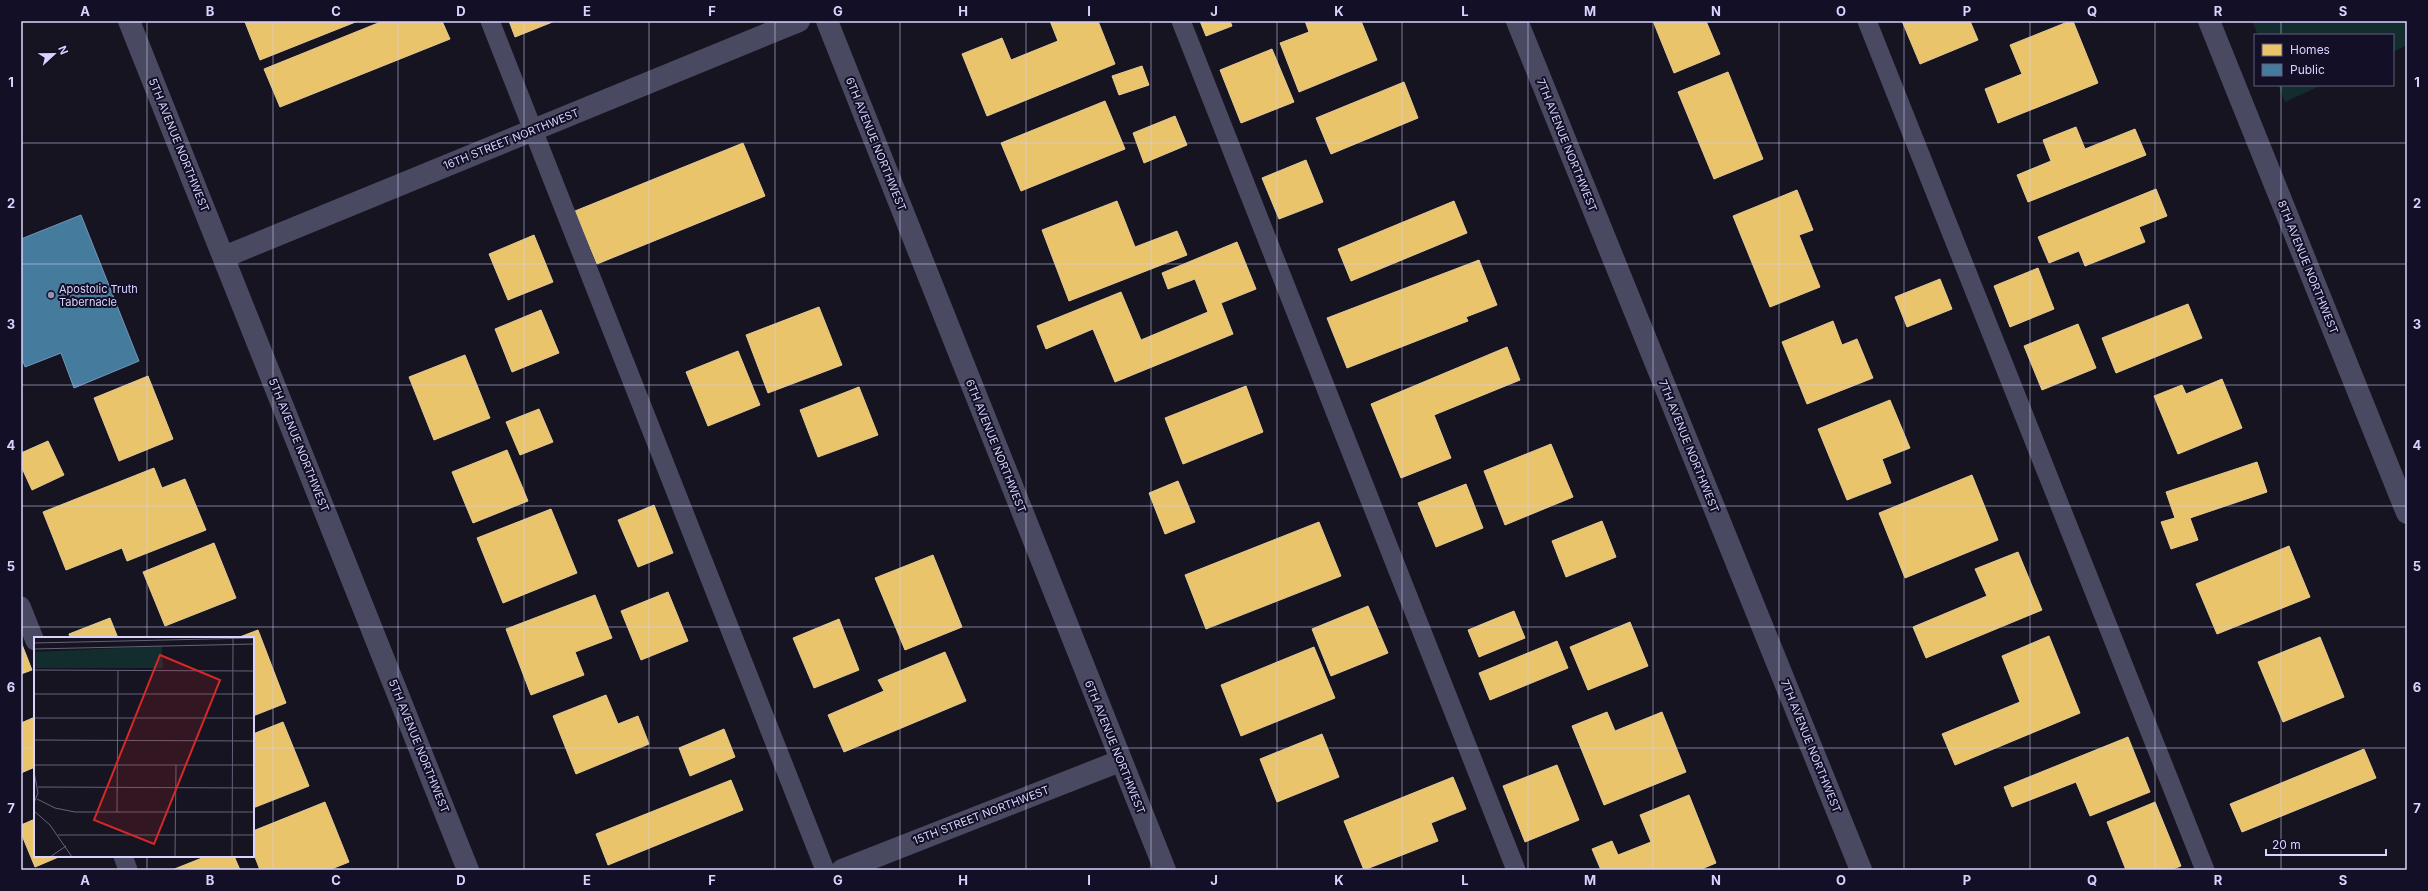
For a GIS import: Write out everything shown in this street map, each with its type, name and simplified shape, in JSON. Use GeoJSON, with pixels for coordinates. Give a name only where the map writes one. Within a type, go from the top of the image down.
{"type":"FeatureCollection","features":[{"type":"Feature","properties":{"kind":"street","name":"5TH AVENUE NORTHWEST"},"geometry":{"type":"LineString","coordinates":[[129,21],[468,870]]}},
{"type":"Feature","properties":{"kind":"street","name":"16TH STREET NORTHWEST"},"geometry":{"type":"LineString","coordinates":[[224,257],[799,21]]}},
{"type":"Feature","properties":{"kind":"street","name":"6TH AVENUE NORTHWEST"},"geometry":{"type":"LineString","coordinates":[[827,21],[1120,761],[1165,870]]}},
{"type":"Feature","properties":{"kind":"street","name":"7TH AVENUE NORTHWEST"},"geometry":{"type":"LineString","coordinates":[[1517,21],[1861,870]]}},
{"type":"Feature","properties":{"kind":"street","name":"8TH AVENUE NORTHWEST"},"geometry":{"type":"LineString","coordinates":[[2209,21],[2407,513]]}},
{"type":"Feature","properties":{"kind":"street","name":"15TH STREET NORTHWEST"},"geometry":{"type":"LineString","coordinates":[[842,870],[1120,761]]}},
{"type":"Feature","properties":{"kind":"lane"},"geometry":{"type":"LineString","coordinates":[[490,21],[824,870]]}},
{"type":"Feature","properties":{"kind":"lane"},"geometry":{"type":"LineString","coordinates":[[1181,21],[1516,870]]}},
{"type":"Feature","properties":{"kind":"lane"},"geometry":{"type":"LineString","coordinates":[[1867,21],[2205,870]]}},
{"type":"Feature","properties":{"kind":"lane"},"geometry":{"type":"LineString","coordinates":[[21,606],[34,638]]}},
{"type":"Feature","properties":{"kind":"lane"},"geometry":{"type":"LineString","coordinates":[[123,857],[128,870]]}},
{"type":"Feature","properties":{"kind":"green space"},"geometry":{"type":"Polygon","coordinates":[[[2252,21],[2407,21],[2407,45],[2394,52],[2394,34],[2258,34],[2252,21]]]}},
{"type":"Feature","properties":{"kind":"green space"},"geometry":{"type":"Polygon","coordinates":[[[2278,86],[2320,86],[2285,102],[2278,86]]]}},
{"type":"Feature","properties":{"kind":"building: Homes"},"geometry":{"type":"Polygon","coordinates":[[[358,21],[260,60],[245,22],[358,21]]]}},
{"type":"Feature","properties":{"kind":"building: Homes"},"geometry":{"type":"Polygon","coordinates":[[[383,21],[442,21],[450,39],[280,107],[264,69],[383,21]]]}},
{"type":"Feature","properties":{"kind":"building: Homes"},"geometry":{"type":"Polygon","coordinates":[[[509,21],[555,21],[515,37],[509,21]]]}},
{"type":"Feature","properties":{"kind":"building: Homes"},"geometry":{"type":"Polygon","coordinates":[[[1050,21],[1098,21],[1115,64],[987,116],[962,54],[1002,38],[1011,60],[1058,41],[1050,21]]]}},
{"type":"Feature","properties":{"kind":"building: Homes"},"geometry":{"type":"Polygon","coordinates":[[[1200,21],[1230,21],[1232,26],[1206,36],[1200,21]]]}},
{"type":"Feature","properties":{"kind":"building: Homes"},"geometry":{"type":"Polygon","coordinates":[[[1305,21],[1361,21],[1377,60],[1299,92],[1280,43],[1309,32],[1305,21]]]}},
{"type":"Feature","properties":{"kind":"building: Homes"},"geometry":{"type":"Polygon","coordinates":[[[1653,21],[1706,21],[1720,54],[1674,73],[1653,21]]]}},
{"type":"Feature","properties":{"kind":"building: Homes"},"geometry":{"type":"Polygon","coordinates":[[[1902,21],[1970,21],[1978,40],[1920,64],[1902,21]]]}},
{"type":"Feature","properties":{"kind":"building: Homes"},"geometry":{"type":"Polygon","coordinates":[[[2073,21],[2098,83],[1998,123],[1985,89],[2022,74],[2010,45],[2073,21]]]}},
{"type":"Feature","properties":{"kind":"building: Homes"},"geometry":{"type":"Polygon","coordinates":[[[1272,49],[1294,102],[1241,123],[1220,70],[1272,49]]]}},
{"type":"Feature","properties":{"kind":"building: Homes"},"geometry":{"type":"Polygon","coordinates":[[[1142,66],[1149,85],[1119,95],[1112,76],[1142,66]]]}},
{"type":"Feature","properties":{"kind":"building: Homes"},"geometry":{"type":"Polygon","coordinates":[[[1728,72],[1763,159],[1714,179],[1678,92],[1728,72]]]}},
{"type":"Feature","properties":{"kind":"building: Homes"},"geometry":{"type":"Polygon","coordinates":[[[1404,82],[1418,118],[1331,154],[1316,118],[1404,82]]]}},
{"type":"Feature","properties":{"kind":"building: Homes"},"geometry":{"type":"Polygon","coordinates":[[[1105,101],[1125,149],[1021,191],[1001,143],[1105,101]]]}},
{"type":"Feature","properties":{"kind":"building: Homes"},"geometry":{"type":"Polygon","coordinates":[[[1175,116],[1187,145],[1144,163],[1133,133],[1175,116]]]}},
{"type":"Feature","properties":{"kind":"building: Homes"},"geometry":{"type":"Polygon","coordinates":[[[2076,127],[2085,149],[2135,129],[2146,155],[2028,202],[2017,175],[2051,161],[2043,140],[2076,127]]]}},
{"type":"Feature","properties":{"kind":"building: Homes"},"geometry":{"type":"Polygon","coordinates":[[[743,143],[765,196],[597,264],[575,211],[743,143]]]}},
{"type":"Feature","properties":{"kind":"building: Homes"},"geometry":{"type":"Polygon","coordinates":[[[1306,160],[1323,202],[1279,219],[1262,178],[1306,160]]]}},
{"type":"Feature","properties":{"kind":"building: Homes"},"geometry":{"type":"Polygon","coordinates":[[[2156,189],[2167,216],[2139,227],[2145,242],[2085,266],[2079,251],[2049,263],[2038,237],[2156,189]]]}},
{"type":"Feature","properties":{"kind":"building: Homes"},"geometry":{"type":"Polygon","coordinates":[[[1797,190],[1813,230],[1799,235],[1820,287],[1770,307],[1733,216],[1797,190]]]}},
{"type":"Feature","properties":{"kind":"building: Homes"},"geometry":{"type":"Polygon","coordinates":[[[1117,201],[1135,247],[1177,231],[1187,255],[1069,301],[1042,230],[1117,201]]]}},
{"type":"Feature","properties":{"kind":"building: Homes"},"geometry":{"type":"Polygon","coordinates":[[[1454,201],[1467,233],[1351,281],[1338,249],[1454,201]]]}},
{"type":"Feature","properties":{"kind":"building: Homes"},"geometry":{"type":"Polygon","coordinates":[[[534,235],[553,282],[508,300],[489,254],[534,235]]]}},
{"type":"Feature","properties":{"kind":"building: Homes"},"geometry":{"type":"Polygon","coordinates":[[[1237,242],[1256,289],[1221,303],[1233,334],[1115,382],[1093,329],[1046,349],[1037,326],[1121,292],[1141,340],[1208,312],[1195,279],[1168,289],[1162,273],[1237,242]]]}},
{"type":"Feature","properties":{"kind":"building: Homes"},"geometry":{"type":"Polygon","coordinates":[[[1479,260],[1497,305],[1466,317],[1468,321],[1347,368],[1327,318],[1479,260]]]}},
{"type":"Feature","properties":{"kind":"building: Homes"},"geometry":{"type":"Polygon","coordinates":[[[2038,268],[2054,309],[2010,327],[1994,286],[2038,268]]]}},
{"type":"Feature","properties":{"kind":"building: Homes"},"geometry":{"type":"Polygon","coordinates":[[[1940,279],[1952,309],[1907,327],[1895,297],[1940,279]]]}},
{"type":"Feature","properties":{"kind":"building: Homes"},"geometry":{"type":"Polygon","coordinates":[[[2188,304],[2202,338],[2116,373],[2102,338],[2188,304]]]}},
{"type":"Feature","properties":{"kind":"building: Homes"},"geometry":{"type":"Polygon","coordinates":[[[819,307],[842,365],[768,393],[746,335],[819,307]]]}},
{"type":"Feature","properties":{"kind":"building: Homes"},"geometry":{"type":"Polygon","coordinates":[[[541,310],[559,353],[512,372],[495,329],[541,310]]]}},
{"type":"Feature","properties":{"kind":"building: Homes"},"geometry":{"type":"Polygon","coordinates":[[[1833,321],[1842,345],[1857,339],[1873,378],[1807,404],[1782,342],[1833,321]]]}},
{"type":"Feature","properties":{"kind":"building: Homes"},"geometry":{"type":"Polygon","coordinates":[[[2078,324],[2096,368],[2042,390],[2024,346],[2078,324]]]}},
{"type":"Feature","properties":{"kind":"building: Homes"},"geometry":{"type":"Polygon","coordinates":[[[1507,347],[1520,380],[1434,415],[1451,458],[1401,478],[1371,404],[1507,347]]]}},
{"type":"Feature","properties":{"kind":"building: Homes"},"geometry":{"type":"Polygon","coordinates":[[[738,351],[760,405],[708,426],[686,372],[738,351]]]}},
{"type":"Feature","properties":{"kind":"building: Homes"},"geometry":{"type":"Polygon","coordinates":[[[465,355],[490,418],[434,440],[409,377],[465,355]]]}},
{"type":"Feature","properties":{"kind":"building: Homes"},"geometry":{"type":"Polygon","coordinates":[[[148,376],[173,439],[119,461],[94,398],[148,376]]]}},
{"type":"Feature","properties":{"kind":"building: Homes"},"geometry":{"type":"Polygon","coordinates":[[[2222,379],[2242,428],[2178,454],[2154,396],[2182,385],[2186,394],[2222,379]]]}},
{"type":"Feature","properties":{"kind":"building: Homes"},"geometry":{"type":"Polygon","coordinates":[[[1246,386],[1263,432],[1183,464],[1165,418],[1246,386]]]}},
{"type":"Feature","properties":{"kind":"building: Homes"},"geometry":{"type":"Polygon","coordinates":[[[859,387],[878,435],[818,457],[800,410],[859,387]]]}},
{"type":"Feature","properties":{"kind":"building: Homes"},"geometry":{"type":"Polygon","coordinates":[[[1890,400],[1910,448],[1882,459],[1891,483],[1847,500],[1818,429],[1890,400]]]}},
{"type":"Feature","properties":{"kind":"building: Homes"},"geometry":{"type":"Polygon","coordinates":[[[539,409],[553,442],[520,455],[506,422],[539,409]]]}},
{"type":"Feature","properties":{"kind":"building: Homes"},"geometry":{"type":"Polygon","coordinates":[[[48,441],[64,475],[32,490],[21,466],[21,453],[48,441]]]}},
{"type":"Feature","properties":{"kind":"building: Homes"},"geometry":{"type":"Polygon","coordinates":[[[1551,444],[1573,497],[1505,525],[1484,471],[1551,444]]]}},
{"type":"Feature","properties":{"kind":"building: Homes"},"geometry":{"type":"Polygon","coordinates":[[[507,450],[528,501],[473,523],[452,472],[507,450]]]}},
{"type":"Feature","properties":{"kind":"building: Homes"},"geometry":{"type":"Polygon","coordinates":[[[2257,462],[2267,492],[2190,518],[2198,540],[2171,549],[2161,522],[2175,518],[2166,492],[2257,462]]]}},
{"type":"Feature","properties":{"kind":"building: Homes"},"geometry":{"type":"Polygon","coordinates":[[[154,468],[162,488],[185,479],[206,530],[127,561],[122,548],[66,570],[43,512],[154,468]]]}},
{"type":"Feature","properties":{"kind":"building: Homes"},"geometry":{"type":"Polygon","coordinates":[[[1972,475],[1998,540],[1905,578],[1879,513],[1972,475]]]}},
{"type":"Feature","properties":{"kind":"building: Homes"},"geometry":{"type":"Polygon","coordinates":[[[1178,481],[1195,522],[1165,534],[1149,493],[1178,481]]]}},
{"type":"Feature","properties":{"kind":"building: Homes"},"geometry":{"type":"Polygon","coordinates":[[[1466,484],[1483,528],[1436,547],[1418,503],[1466,484]]]}},
{"type":"Feature","properties":{"kind":"building: Homes"},"geometry":{"type":"Polygon","coordinates":[[[654,505],[673,553],[638,567],[618,520],[654,505]]]}},
{"type":"Feature","properties":{"kind":"building: Homes"},"geometry":{"type":"Polygon","coordinates":[[[551,509],[577,573],[503,603],[477,538],[551,509]]]}},
{"type":"Feature","properties":{"kind":"building: Homes"},"geometry":{"type":"Polygon","coordinates":[[[1602,521],[1616,557],[1566,577],[1552,541],[1602,521]]]}},
{"type":"Feature","properties":{"kind":"building: Homes"},"geometry":{"type":"Polygon","coordinates":[[[1319,522],[1341,576],[1206,629],[1185,575],[1319,522]]]}},
{"type":"Feature","properties":{"kind":"building: Homes"},"geometry":{"type":"Polygon","coordinates":[[[214,543],[236,598],[165,626],[143,572],[214,543]]]}},
{"type":"Feature","properties":{"kind":"building: Homes"},"geometry":{"type":"Polygon","coordinates":[[[2289,546],[2310,597],[2217,634],[2196,584],[2289,546]]]}},
{"type":"Feature","properties":{"kind":"building: Homes"},"geometry":{"type":"Polygon","coordinates":[[[2018,552],[2042,610],[1926,658],[1913,627],[1987,596],[1975,569],[2018,552]]]}},
{"type":"Feature","properties":{"kind":"building: Homes"},"geometry":{"type":"Polygon","coordinates":[[[933,555],[962,627],[905,650],[875,578],[933,555]]]}},
{"type":"Feature","properties":{"kind":"building: Homes"},"geometry":{"type":"Polygon","coordinates":[[[668,592],[688,641],[641,660],[621,611],[668,592]]]}},
{"type":"Feature","properties":{"kind":"building: Homes"},"geometry":{"type":"Polygon","coordinates":[[[595,595],[612,638],[575,652],[584,675],[531,695],[506,629],[595,595]]]}},
{"type":"Feature","properties":{"kind":"building: Homes"},"geometry":{"type":"Polygon","coordinates":[[[1368,606],[1388,653],[1331,676],[1312,629],[1368,606]]]}},
{"type":"Feature","properties":{"kind":"building: Homes"},"geometry":{"type":"Polygon","coordinates":[[[1514,611],[1525,638],[1479,657],[1468,630],[1514,611]]]}},
{"type":"Feature","properties":{"kind":"building: Homes"},"geometry":{"type":"Polygon","coordinates":[[[110,618],[118,637],[70,637],[69,634],[110,618]]]}},
{"type":"Feature","properties":{"kind":"building: Homes"},"geometry":{"type":"Polygon","coordinates":[[[839,619],[859,670],[814,688],[793,638],[839,619]]]}},
{"type":"Feature","properties":{"kind":"building: Homes"},"geometry":{"type":"Polygon","coordinates":[[[1630,622],[1648,666],[1588,690],[1570,647],[1630,622]]]}},
{"type":"Feature","properties":{"kind":"building: Homes"},"geometry":{"type":"Polygon","coordinates":[[[258,630],[286,703],[254,716],[254,637],[240,637],[258,630]]]}},
{"type":"Feature","properties":{"kind":"building: Homes"},"geometry":{"type":"Polygon","coordinates":[[[2049,636],[2080,713],[1955,765],[1942,734],[2020,702],[2002,656],[2049,636]]]}},
{"type":"Feature","properties":{"kind":"building: Homes"},"geometry":{"type":"Polygon","coordinates":[[[2320,637],[2344,697],[2283,722],[2258,662],[2320,637]]]}},
{"type":"Feature","properties":{"kind":"building: Homes"},"geometry":{"type":"Polygon","coordinates":[[[1557,641],[1568,668],[1490,700],[1479,673],[1557,641]]]}},
{"type":"Feature","properties":{"kind":"building: Homes"},"geometry":{"type":"Polygon","coordinates":[[[21,642],[32,670],[21,674],[21,642]]]}},
{"type":"Feature","properties":{"kind":"building: Homes"},"geometry":{"type":"Polygon","coordinates":[[[1314,647],[1335,698],[1241,736],[1221,685],[1314,647]]]}},
{"type":"Feature","properties":{"kind":"building: Homes"},"geometry":{"type":"Polygon","coordinates":[[[945,652],[966,701],[844,752],[828,715],[884,691],[878,680],[945,652]]]}},
{"type":"Feature","properties":{"kind":"building: Homes"},"geometry":{"type":"Polygon","coordinates":[[[606,695],[618,724],[638,716],[649,744],[576,774],[553,716],[606,695]]]}},
{"type":"Feature","properties":{"kind":"building: Homes"},"geometry":{"type":"Polygon","coordinates":[[[1607,712],[1615,731],[1662,712],[1686,772],[1604,805],[1572,726],[1607,712]]]}},
{"type":"Feature","properties":{"kind":"building: Homes"},"geometry":{"type":"Polygon","coordinates":[[[34,717],[34,767],[21,773],[21,723],[34,717]]]}},
{"type":"Feature","properties":{"kind":"building: Homes"},"geometry":{"type":"Polygon","coordinates":[[[283,722],[309,786],[254,808],[254,734],[283,722]]]}},
{"type":"Feature","properties":{"kind":"building: Homes"},"geometry":{"type":"Polygon","coordinates":[[[724,729],[735,757],[690,776],[679,748],[724,729]]]}},
{"type":"Feature","properties":{"kind":"building: Homes"},"geometry":{"type":"Polygon","coordinates":[[[1322,734],[1339,777],[1277,802],[1260,759],[1322,734]]]}},
{"type":"Feature","properties":{"kind":"building: Homes"},"geometry":{"type":"Polygon","coordinates":[[[2128,737],[2150,792],[2090,816],[2076,782],[2012,807],[2004,787],[2128,737]]]}},
{"type":"Feature","properties":{"kind":"building: Homes"},"geometry":{"type":"Polygon","coordinates":[[[2364,749],[2376,778],[2242,832],[2230,804],[2364,749]]]}},
{"type":"Feature","properties":{"kind":"building: Homes"},"geometry":{"type":"Polygon","coordinates":[[[1557,765],[1579,820],[1525,842],[1503,786],[1557,765]]]}},
{"type":"Feature","properties":{"kind":"building: Homes"},"geometry":{"type":"Polygon","coordinates":[[[1453,777],[1466,809],[1431,823],[1438,841],[1364,870],[1344,821],[1453,777]]]}},
{"type":"Feature","properties":{"kind":"building: Homes"},"geometry":{"type":"Polygon","coordinates":[[[731,780],[743,810],[608,865],[596,834],[731,780]]]}},
{"type":"Feature","properties":{"kind":"building: Homes"},"geometry":{"type":"Polygon","coordinates":[[[1689,795],[1716,863],[1699,870],[1601,870],[1592,849],[1612,841],[1618,855],[1651,842],[1640,815],[1689,795]]]}},
{"type":"Feature","properties":{"kind":"building: Homes"},"geometry":{"type":"Polygon","coordinates":[[[325,802],[349,862],[329,870],[260,870],[254,855],[254,831],[325,802]]]}},
{"type":"Feature","properties":{"kind":"building: Homes"},"geometry":{"type":"Polygon","coordinates":[[[2155,802],[2181,866],[2170,870],[2126,870],[2107,822],[2155,802]]]}},
{"type":"Feature","properties":{"kind":"building: Homes"},"geometry":{"type":"Polygon","coordinates":[[[34,819],[34,857],[59,857],[35,867],[21,833],[21,825],[34,819]]]}},
{"type":"Feature","properties":{"kind":"building: Homes"},"geometry":{"type":"Polygon","coordinates":[[[204,857],[234,857],[240,870],[172,870],[204,857]]]}},
{"type":"Feature","properties":{"kind":"building: Public"},"geometry":{"type":"Polygon","coordinates":[[[81,215],[139,361],[74,388],[61,353],[25,367],[21,356],[21,239],[81,215]]]}},
{"type":"Feature","properties":{"kind":"place","name":"Apostolic Truth Tabernacle"},"geometry":{"type":"Point","coordinates":[51,295]}}]}
